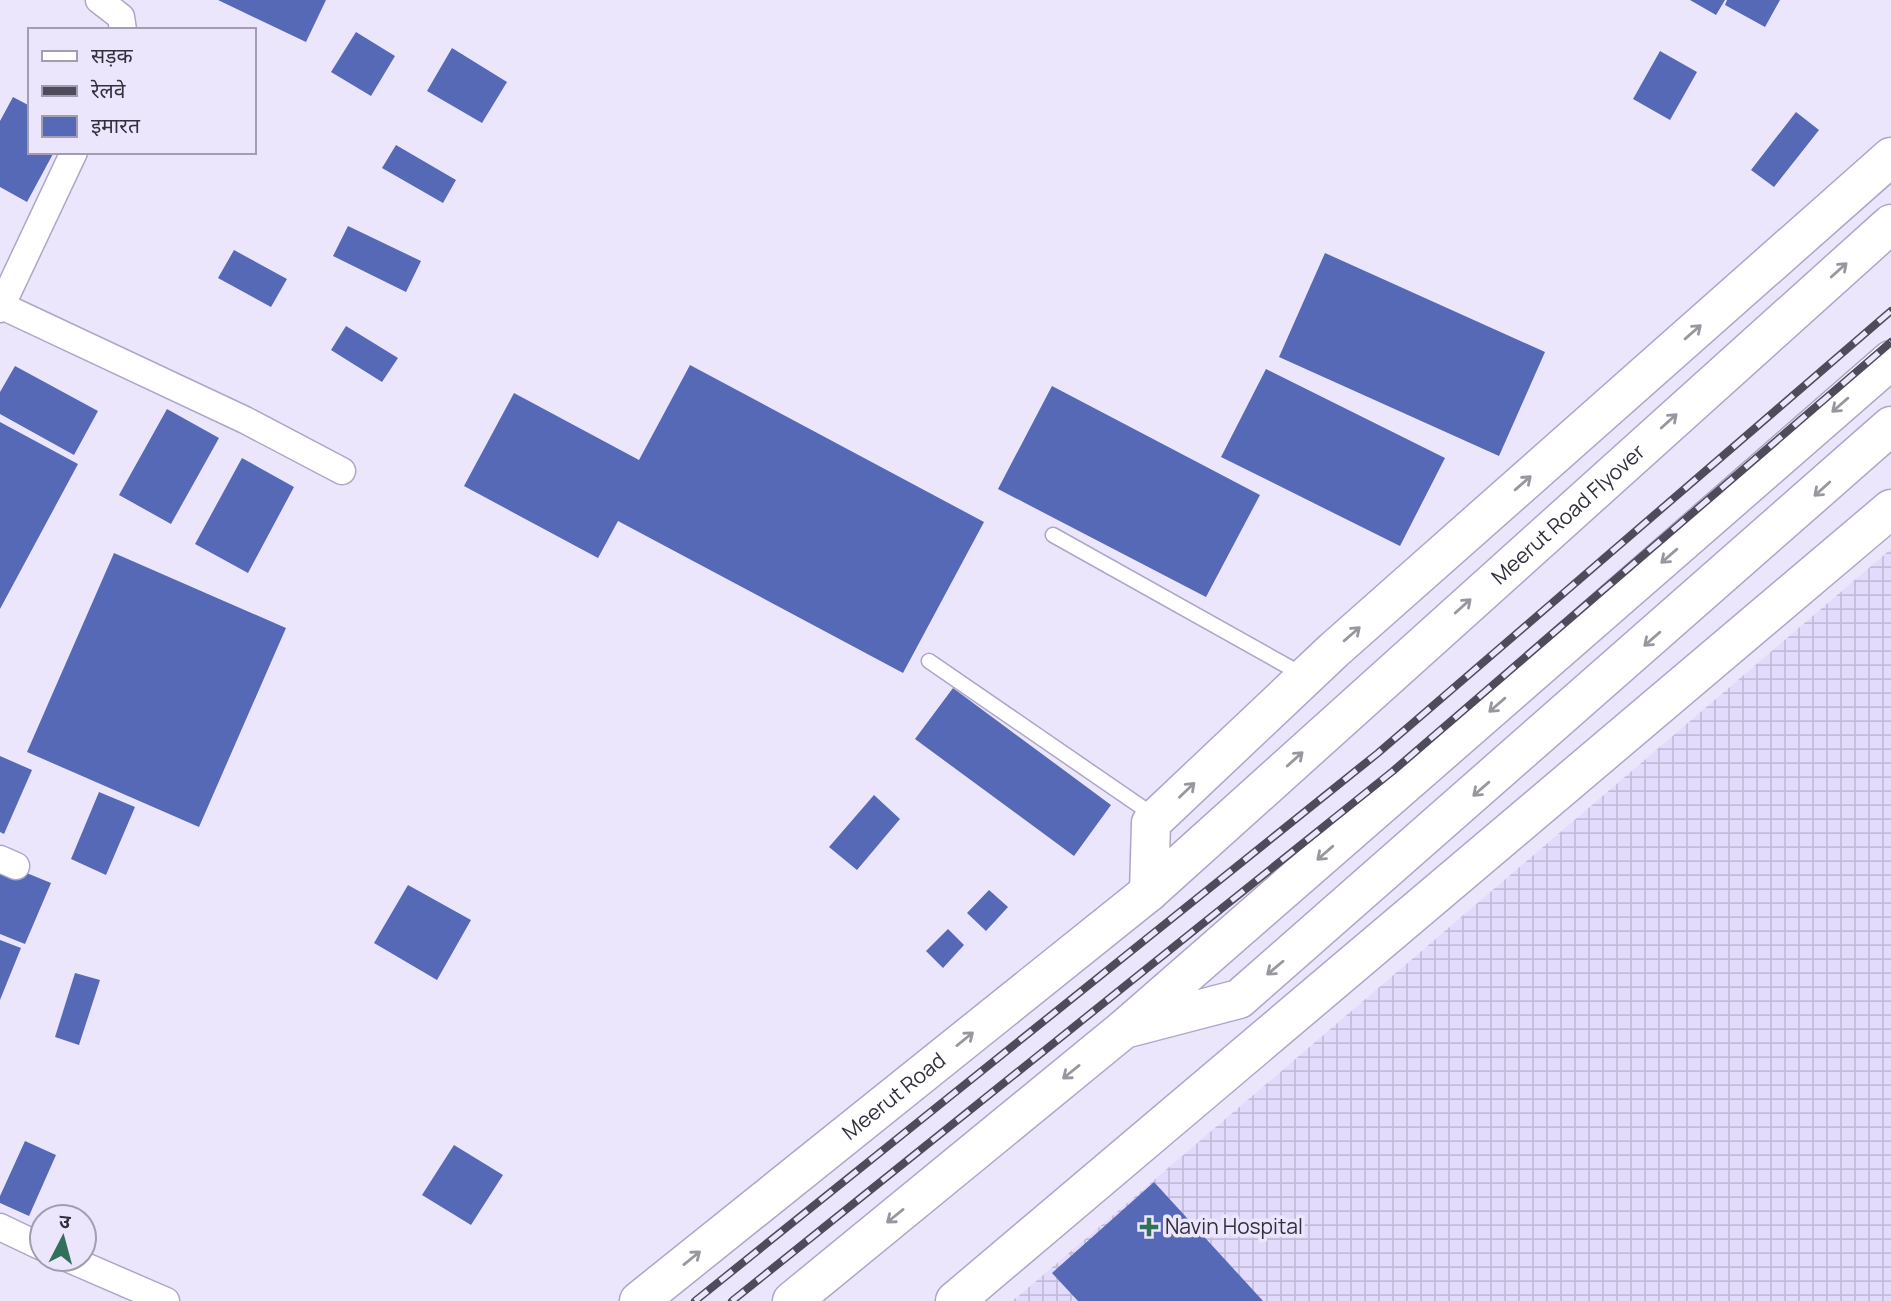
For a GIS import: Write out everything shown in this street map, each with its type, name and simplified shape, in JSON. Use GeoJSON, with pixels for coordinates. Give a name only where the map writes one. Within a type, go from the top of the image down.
{"type":"FeatureCollection","features":[{"type":"Feature","properties":{"kind":"street"},"geometry":{"type":"LineString","coordinates":[[99,0],[121,17],[123,28]]}},
{"type":"Feature","properties":{"kind":"street"},"geometry":{"type":"LineString","coordinates":[[73,154],[1,308],[245,420],[342,471]]}},
{"type":"Feature","properties":{"kind":"street"},"geometry":{"type":"LineString","coordinates":[[1149,892],[1152,823],[1157,818],[1306,676],[1891,157]]}},
{"type":"Feature","properties":{"kind":"street","name":"Meerut Road Flyover"},"geometry":{"type":"LineString","coordinates":[[1149,892],[1891,224]]}},
{"type":"Feature","properties":{"kind":"street"},"geometry":{"type":"LineString","coordinates":[[792,1301],[1124,1029],[1891,360]]}},
{"type":"Feature","properties":{"kind":"street"},"geometry":{"type":"LineString","coordinates":[[1124,1029],[1239,999],[1328,924],[1891,426]]}},
{"type":"Feature","properties":{"kind":"street"},"geometry":{"type":"LineString","coordinates":[[955,1301],[1891,509]]}},
{"type":"Feature","properties":{"kind":"street","name":"Meerut Road"},"geometry":{"type":"LineString","coordinates":[[639,1301],[1149,892]]}},
{"type":"Feature","properties":{"kind":"street"},"geometry":{"type":"LineString","coordinates":[[0,1227],[28,1240]]}},
{"type":"Feature","properties":{"kind":"street"},"geometry":{"type":"LineString","coordinates":[[98,1272],[166,1301]]}},
{"type":"Feature","properties":{"kind":"lane"},"geometry":{"type":"LineString","coordinates":[[1054,535],[1306,676]]}},
{"type":"Feature","properties":{"kind":"lane"},"geometry":{"type":"LineString","coordinates":[[929,661],[1157,818]]}},
{"type":"Feature","properties":{"kind":"shaded area"},"geometry":{"type":"Polygon","coordinates":[[[1891,549],[1891,1301],[1012,1301],[1021,1294],[1891,549]]]}},
{"type":"Feature","properties":{"kind":"building"},"geometry":{"type":"Polygon","coordinates":[[[218,0],[326,0],[306,42],[218,0]]]}},
{"type":"Feature","properties":{"kind":"building"},"geometry":{"type":"Polygon","coordinates":[[[1690,0],[1725,0],[1716,15],[1690,0]]]}},
{"type":"Feature","properties":{"kind":"building"},"geometry":{"type":"Polygon","coordinates":[[[1727,0],[1780,0],[1765,27],[1725,5],[1727,0]]]}},
{"type":"Feature","properties":{"kind":"building"},"geometry":{"type":"Polygon","coordinates":[[[356,32],[395,56],[371,96],[331,72],[356,32]]]}},
{"type":"Feature","properties":{"kind":"building"},"geometry":{"type":"Polygon","coordinates":[[[452,48],[507,82],[482,123],[427,91],[452,48]]]}},
{"type":"Feature","properties":{"kind":"building"},"geometry":{"type":"Polygon","coordinates":[[[1660,51],[1697,72],[1670,120],[1633,99],[1660,51]]]}},
{"type":"Feature","properties":{"kind":"building"},"geometry":{"type":"Polygon","coordinates":[[[13,97],[28,105],[28,154],[53,154],[27,202],[0,187],[0,121],[13,97]]]}},
{"type":"Feature","properties":{"kind":"building"},"geometry":{"type":"Polygon","coordinates":[[[1796,112],[1819,130],[1774,187],[1751,170],[1796,112]]]}},
{"type":"Feature","properties":{"kind":"building"},"geometry":{"type":"Polygon","coordinates":[[[396,145],[456,180],[443,203],[382,168],[396,145]]]}},
{"type":"Feature","properties":{"kind":"building"},"geometry":{"type":"Polygon","coordinates":[[[348,226],[421,261],[406,292],[333,256],[348,226]]]}},
{"type":"Feature","properties":{"kind":"building"},"geometry":{"type":"Polygon","coordinates":[[[234,250],[287,279],[271,307],[218,278],[234,250]]]}},
{"type":"Feature","properties":{"kind":"building"},"geometry":{"type":"Polygon","coordinates":[[[1325,253],[1545,352],[1499,456],[1279,357],[1325,253]]]}},
{"type":"Feature","properties":{"kind":"building"},"geometry":{"type":"Polygon","coordinates":[[[346,326],[398,358],[382,382],[331,350],[346,326]]]}},
{"type":"Feature","properties":{"kind":"building"},"geometry":{"type":"Polygon","coordinates":[[[690,365],[984,522],[903,673],[618,521],[598,558],[464,486],[514,393],[639,460],[690,365]]]}},
{"type":"Feature","properties":{"kind":"building"},"geometry":{"type":"Polygon","coordinates":[[[15,366],[98,411],[74,455],[0,414],[0,392],[15,366]]]}},
{"type":"Feature","properties":{"kind":"building"},"geometry":{"type":"Polygon","coordinates":[[[1266,369],[1445,458],[1400,546],[1221,457],[1266,369]]]}},
{"type":"Feature","properties":{"kind":"building"},"geometry":{"type":"Polygon","coordinates":[[[1052,386],[1260,495],[1206,597],[998,489],[1052,386]]]}},
{"type":"Feature","properties":{"kind":"building"},"geometry":{"type":"Polygon","coordinates":[[[167,409],[219,438],[171,524],[119,495],[167,409]]]}},
{"type":"Feature","properties":{"kind":"building"},"geometry":{"type":"Polygon","coordinates":[[[0,422],[78,464],[0,609],[0,422]]]}},
{"type":"Feature","properties":{"kind":"building"},"geometry":{"type":"Polygon","coordinates":[[[242,458],[294,487],[248,573],[195,544],[242,458]]]}},
{"type":"Feature","properties":{"kind":"building"},"geometry":{"type":"Polygon","coordinates":[[[114,553],[286,628],[199,827],[27,752],[114,553]]]}},
{"type":"Feature","properties":{"kind":"building"},"geometry":{"type":"Polygon","coordinates":[[[953,688],[1111,805],[1074,856],[915,739],[953,688]]]}},
{"type":"Feature","properties":{"kind":"building"},"geometry":{"type":"Polygon","coordinates":[[[0,756],[32,770],[4,834],[0,832],[0,756]]]}},
{"type":"Feature","properties":{"kind":"building"},"geometry":{"type":"Polygon","coordinates":[[[99,792],[135,807],[106,875],[71,859],[99,792]]]}},
{"type":"Feature","properties":{"kind":"building"},"geometry":{"type":"Polygon","coordinates":[[[874,795],[900,819],[857,870],[829,847],[874,795]]]}},
{"type":"Feature","properties":{"kind":"building"},"geometry":{"type":"Polygon","coordinates":[[[0,862],[51,883],[25,944],[0,934],[0,862]]]}},
{"type":"Feature","properties":{"kind":"building"},"geometry":{"type":"Polygon","coordinates":[[[408,885],[471,920],[437,980],[374,943],[408,885]]]}},
{"type":"Feature","properties":{"kind":"building"},"geometry":{"type":"Polygon","coordinates":[[[989,890],[1008,907],[986,931],[967,913],[989,890]]]}},
{"type":"Feature","properties":{"kind":"building"},"geometry":{"type":"Polygon","coordinates":[[[948,929],[964,945],[943,968],[926,951],[948,929]]]}},
{"type":"Feature","properties":{"kind":"building"},"geometry":{"type":"Polygon","coordinates":[[[0,940],[21,948],[0,1000],[0,940]]]}},
{"type":"Feature","properties":{"kind":"building"},"geometry":{"type":"Polygon","coordinates":[[[75,973],[100,980],[79,1045],[55,1037],[75,973]]]}},
{"type":"Feature","properties":{"kind":"building"},"geometry":{"type":"Polygon","coordinates":[[[25,1141],[56,1155],[35,1203],[28,1203],[28,1216],[0,1203],[0,1196],[25,1141]]]}},
{"type":"Feature","properties":{"kind":"building"},"geometry":{"type":"Polygon","coordinates":[[[454,1145],[503,1175],[471,1225],[422,1195],[454,1145]]]}},
{"type":"Feature","properties":{"kind":"building","name":"Navin Hospital"},"geometry":{"type":"Polygon","coordinates":[[[1154,1182],[1263,1301],[1078,1301],[1052,1273],[1154,1182]]]}},
{"type":"Feature","properties":{"kind":"railway"},"geometry":{"type":"LineString","coordinates":[[695,1301],[1378,753],[1891,311]]}},
{"type":"Feature","properties":{"kind":"railway"},"geometry":{"type":"LineString","coordinates":[[732,1301],[1393,771],[1891,342]]}},
{"type":"Feature","properties":{"kind":"place","name":"Navin Hospital"},"geometry":{"type":"Point","coordinates":[1149,1227]}}]}
